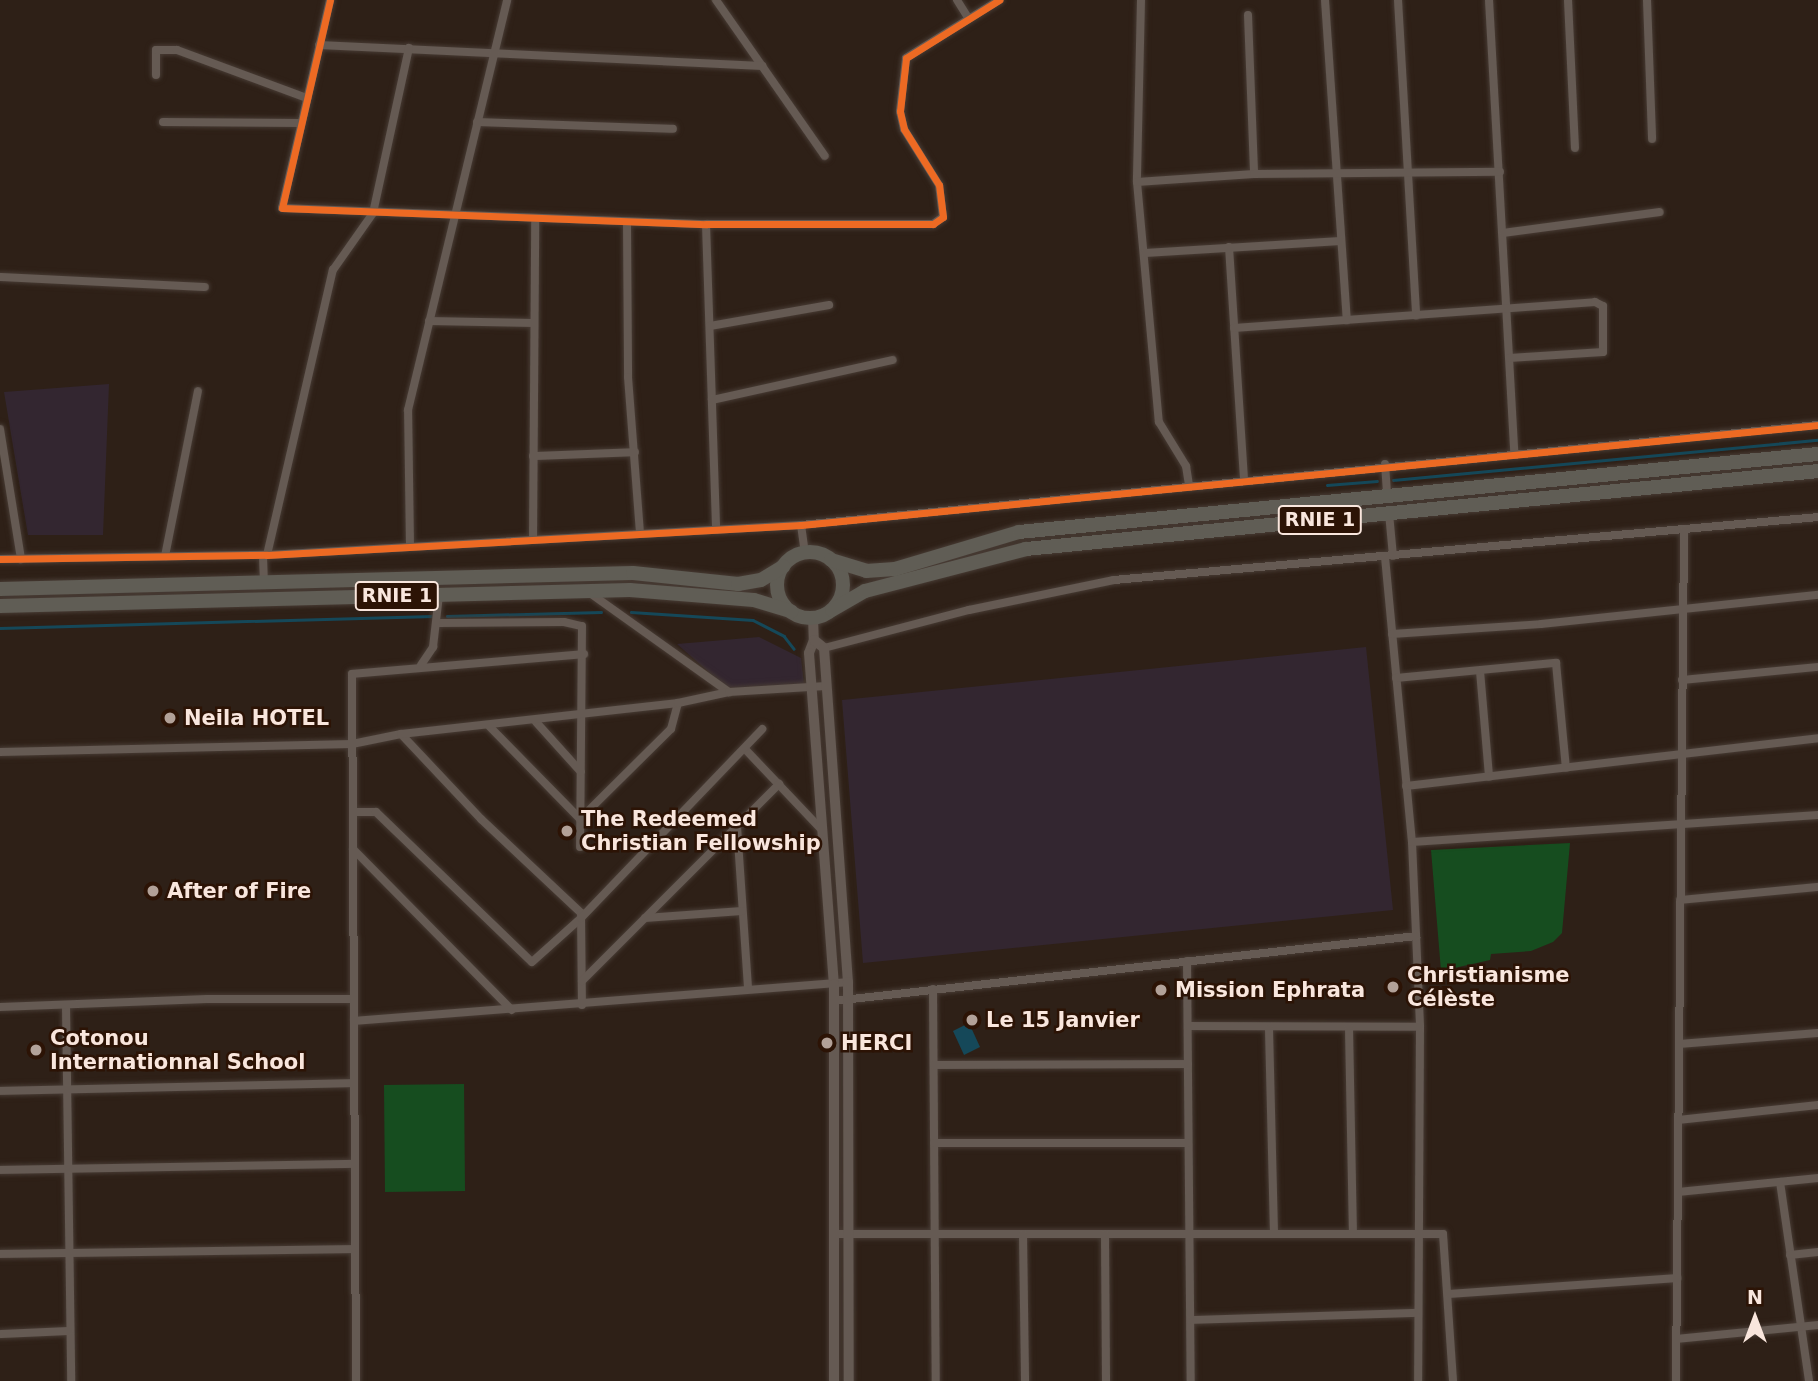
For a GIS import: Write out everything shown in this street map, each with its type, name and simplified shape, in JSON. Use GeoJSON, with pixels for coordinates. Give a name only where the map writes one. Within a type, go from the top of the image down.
{"type":"FeatureCollection","features":[{"type":"Feature","properties":{"kind":"highway","name":"RNIE 1"},"geometry":{"type":"LineString","coordinates":[[0,589],[633,573],[738,584],[761,580],[805,553],[866,570],[895,569],[1019,532],[1818,454]]}},
{"type":"Feature","properties":{"kind":"highway","name":"RNIE 1"},"geometry":{"type":"LineString","coordinates":[[0,606],[588,592],[754,600],[813,617],[832,610],[865,591],[936,575],[1001,553],[1818,471]]}},
{"type":"Feature","properties":{"kind":"highway"},"geometry":{"type":"LineString","coordinates":[[831,560],[843,584],[832,610]]}},
{"type":"Feature","properties":{"kind":"highway"},"geometry":{"type":"LineString","coordinates":[[783,568],[778,588],[791,611]]}},
{"type":"Feature","properties":{"kind":"street"},"geometry":{"type":"LineString","coordinates":[[330,0],[282,208],[454,218],[706,224],[933,224],[943,217],[939,185],[902,120],[906,58],[999,0]]}},
{"type":"Feature","properties":{"kind":"street"},"geometry":{"type":"LineString","coordinates":[[410,547],[408,410],[507,0]]}},
{"type":"Feature","properties":{"kind":"street"},"geometry":{"type":"LineString","coordinates":[[716,0],[824,156]]}},
{"type":"Feature","properties":{"kind":"street"},"geometry":{"type":"LineString","coordinates":[[957,0],[969,19]]}},
{"type":"Feature","properties":{"kind":"street"},"geometry":{"type":"LineString","coordinates":[[1141,0],[1137,182],[1158,422],[1186,466],[1189,486]]}},
{"type":"Feature","properties":{"kind":"street"},"geometry":{"type":"LineString","coordinates":[[1325,0],[1347,320]]}},
{"type":"Feature","properties":{"kind":"street"},"geometry":{"type":"LineString","coordinates":[[1398,0],[1416,315]]}},
{"type":"Feature","properties":{"kind":"street"},"geometry":{"type":"LineString","coordinates":[[1489,0],[1514,452]]}},
{"type":"Feature","properties":{"kind":"street"},"geometry":{"type":"LineString","coordinates":[[1568,0],[1575,148]]}},
{"type":"Feature","properties":{"kind":"street"},"geometry":{"type":"LineString","coordinates":[[1647,0],[1652,139]]}},
{"type":"Feature","properties":{"kind":"street"},"geometry":{"type":"LineString","coordinates":[[1248,15],[1254,174]]}},
{"type":"Feature","properties":{"kind":"street"},"geometry":{"type":"LineString","coordinates":[[319,45],[495,50],[763,66]]}},
{"type":"Feature","properties":{"kind":"street"},"geometry":{"type":"LineString","coordinates":[[264,582],[265,556],[332,270],[373,213],[410,48]]}},
{"type":"Feature","properties":{"kind":"street"},"geometry":{"type":"LineString","coordinates":[[156,75],[156,50],[177,50],[307,98]]}},
{"type":"Feature","properties":{"kind":"street"},"geometry":{"type":"LineString","coordinates":[[163,122],[301,123]]}},
{"type":"Feature","properties":{"kind":"street"},"geometry":{"type":"LineString","coordinates":[[477,122],[673,129]]}},
{"type":"Feature","properties":{"kind":"street"},"geometry":{"type":"LineString","coordinates":[[1137,182],[1254,174],[1407,170],[1500,172]]}},
{"type":"Feature","properties":{"kind":"street"},"geometry":{"type":"LineString","coordinates":[[1503,233],[1660,212]]}},
{"type":"Feature","properties":{"kind":"street"},"geometry":{"type":"LineString","coordinates":[[533,540],[535,219]]}},
{"type":"Feature","properties":{"kind":"street"},"geometry":{"type":"LineString","coordinates":[[627,223],[627,365],[640,534]]}},
{"type":"Feature","properties":{"kind":"street"},"geometry":{"type":"LineString","coordinates":[[706,224],[716,530]]}},
{"type":"Feature","properties":{"kind":"street"},"geometry":{"type":"LineString","coordinates":[[1145,253],[1341,241]]}},
{"type":"Feature","properties":{"kind":"street"},"geometry":{"type":"LineString","coordinates":[[1229,247],[1244,480]]}},
{"type":"Feature","properties":{"kind":"street"},"geometry":{"type":"LineString","coordinates":[[0,277],[205,287]]}},
{"type":"Feature","properties":{"kind":"street"},"geometry":{"type":"LineString","coordinates":[[1234,328],[1595,302],[1605,310],[1603,352],[1509,358]]}},
{"type":"Feature","properties":{"kind":"street"},"geometry":{"type":"LineString","coordinates":[[710,326],[829,305]]}},
{"type":"Feature","properties":{"kind":"street"},"geometry":{"type":"LineString","coordinates":[[429,321],[534,323]]}},
{"type":"Feature","properties":{"kind":"street"},"geometry":{"type":"LineString","coordinates":[[712,400],[893,360]]}},
{"type":"Feature","properties":{"kind":"street"},"geometry":{"type":"LineString","coordinates":[[165,556],[198,391]]}},
{"type":"Feature","properties":{"kind":"street"},"geometry":{"type":"LineString","coordinates":[[0,559],[265,556],[801,525],[1385,464],[1818,425]]}},
{"type":"Feature","properties":{"kind":"street"},"geometry":{"type":"LineString","coordinates":[[0,429],[21,559]]}},
{"type":"Feature","properties":{"kind":"street"},"geometry":{"type":"LineString","coordinates":[[533,456],[635,452]]}},
{"type":"Feature","properties":{"kind":"street"},"geometry":{"type":"LineString","coordinates":[[1385,464],[1387,496]]}},
{"type":"Feature","properties":{"kind":"street"},"geometry":{"type":"LineString","coordinates":[[1389,513],[1392,634],[1412,842],[1420,1027],[1416,1234],[1418,1381]]}},
{"type":"Feature","properties":{"kind":"street"},"geometry":{"type":"LineString","coordinates":[[824,648],[970,610],[1114,580],[1818,517]]}},
{"type":"Feature","properties":{"kind":"street"},"geometry":{"type":"LineString","coordinates":[[801,525],[805,553]]}},
{"type":"Feature","properties":{"kind":"street"},"geometry":{"type":"LineString","coordinates":[[1676,1381],[1684,529]]}},
{"type":"Feature","properties":{"kind":"street"},"geometry":{"type":"LineString","coordinates":[[588,592],[729,692]]}},
{"type":"Feature","properties":{"kind":"street"},"geometry":{"type":"LineString","coordinates":[[421,665],[433,647],[439,623],[439,595]]}},
{"type":"Feature","properties":{"kind":"street"},"geometry":{"type":"LineString","coordinates":[[1392,634],[1818,595]]}},
{"type":"Feature","properties":{"kind":"street"},"geometry":{"type":"LineString","coordinates":[[813,617],[814,640],[809,653],[834,984],[834,1234],[830,1381]]}},
{"type":"Feature","properties":{"kind":"street"},"geometry":{"type":"LineString","coordinates":[[439,623],[577,622],[582,626],[584,654],[580,847]]}},
{"type":"Feature","properties":{"kind":"street"},"geometry":{"type":"LineString","coordinates":[[814,640],[824,648],[848,982],[849,1381]]}},
{"type":"Feature","properties":{"kind":"street"},"geometry":{"type":"LineString","coordinates":[[356,1381],[352,674],[421,665],[584,654]]}},
{"type":"Feature","properties":{"kind":"street"},"geometry":{"type":"LineString","coordinates":[[1396,678],[1557,664],[1566,768]]}},
{"type":"Feature","properties":{"kind":"street"},"geometry":{"type":"LineString","coordinates":[[1682,680],[1818,667]]}},
{"type":"Feature","properties":{"kind":"street"},"geometry":{"type":"LineString","coordinates":[[1480,671],[1489,777]]}},
{"type":"Feature","properties":{"kind":"street"},"geometry":{"type":"LineString","coordinates":[[0,752],[352,744],[401,734],[536,722],[678,703],[729,692],[825,686]]}},
{"type":"Feature","properties":{"kind":"street"},"geometry":{"type":"LineString","coordinates":[[580,819],[671,729],[678,703]]}},
{"type":"Feature","properties":{"kind":"street"},"geometry":{"type":"LineString","coordinates":[[536,722],[581,772]]}},
{"type":"Feature","properties":{"kind":"street"},"geometry":{"type":"LineString","coordinates":[[489,726],[580,819]]}},
{"type":"Feature","properties":{"kind":"street"},"geometry":{"type":"LineString","coordinates":[[353,813],[376,812],[528,961],[537,960],[762,729]]}},
{"type":"Feature","properties":{"kind":"street"},"geometry":{"type":"LineString","coordinates":[[401,734],[580,918],[582,1005]]}},
{"type":"Feature","properties":{"kind":"street"},"geometry":{"type":"LineString","coordinates":[[1406,786],[1818,738]]}},
{"type":"Feature","properties":{"kind":"street"},"geometry":{"type":"LineString","coordinates":[[744,749],[821,829]]}},
{"type":"Feature","properties":{"kind":"street"},"geometry":{"type":"LineString","coordinates":[[582,981],[779,784]]}},
{"type":"Feature","properties":{"kind":"street"},"geometry":{"type":"LineString","coordinates":[[1412,842],[1818,815]]}},
{"type":"Feature","properties":{"kind":"street"},"geometry":{"type":"LineString","coordinates":[[737,826],[748,989]]}},
{"type":"Feature","properties":{"kind":"street"},"geometry":{"type":"LineString","coordinates":[[353,849],[512,1010]]}},
{"type":"Feature","properties":{"kind":"street"},"geometry":{"type":"LineString","coordinates":[[1680,900],[1818,887]]}},
{"type":"Feature","properties":{"kind":"street"},"geometry":{"type":"LineString","coordinates":[[645,918],[742,911]]}},
{"type":"Feature","properties":{"kind":"street"},"geometry":{"type":"LineString","coordinates":[[834,1001],[1416,936]]}},
{"type":"Feature","properties":{"kind":"street"},"geometry":{"type":"LineString","coordinates":[[1187,961],[1191,1381]]}},
{"type":"Feature","properties":{"kind":"street"},"geometry":{"type":"LineString","coordinates":[[354,1021],[848,982]]}},
{"type":"Feature","properties":{"kind":"street"},"geometry":{"type":"LineString","coordinates":[[933,989],[936,1381]]}},
{"type":"Feature","properties":{"kind":"street"},"geometry":{"type":"LineString","coordinates":[[0,1007],[354,999]]}},
{"type":"Feature","properties":{"kind":"street"},"geometry":{"type":"LineString","coordinates":[[66,1006],[71,1381]]}},
{"type":"Feature","properties":{"kind":"street"},"geometry":{"type":"LineString","coordinates":[[1188,1026],[1269,1029],[1420,1027]]}},
{"type":"Feature","properties":{"kind":"street"},"geometry":{"type":"LineString","coordinates":[[1349,1028],[1353,1234]]}},
{"type":"Feature","properties":{"kind":"street"},"geometry":{"type":"LineString","coordinates":[[1269,1029],[1274,1234]]}},
{"type":"Feature","properties":{"kind":"street"},"geometry":{"type":"LineString","coordinates":[[1679,1044],[1818,1033]]}},
{"type":"Feature","properties":{"kind":"street"},"geometry":{"type":"LineString","coordinates":[[934,1065],[1188,1064]]}},
{"type":"Feature","properties":{"kind":"street"},"geometry":{"type":"LineString","coordinates":[[0,1091],[354,1083]]}},
{"type":"Feature","properties":{"kind":"street"},"geometry":{"type":"LineString","coordinates":[[1678,1120],[1818,1105]]}},
{"type":"Feature","properties":{"kind":"street"},"geometry":{"type":"LineString","coordinates":[[934,1143],[1188,1143]]}},
{"type":"Feature","properties":{"kind":"street"},"geometry":{"type":"LineString","coordinates":[[0,1170],[355,1164]]}},
{"type":"Feature","properties":{"kind":"street"},"geometry":{"type":"LineString","coordinates":[[1678,1192],[1818,1178]]}},
{"type":"Feature","properties":{"kind":"street"},"geometry":{"type":"LineString","coordinates":[[1780,1182],[1809,1381]]}},
{"type":"Feature","properties":{"kind":"street"},"geometry":{"type":"LineString","coordinates":[[834,1234],[1443,1234],[1453,1381]]}},
{"type":"Feature","properties":{"kind":"street"},"geometry":{"type":"LineString","coordinates":[[1023,1234],[1025,1381]]}},
{"type":"Feature","properties":{"kind":"street"},"geometry":{"type":"LineString","coordinates":[[1105,1234],[1106,1381]]}},
{"type":"Feature","properties":{"kind":"street"},"geometry":{"type":"LineString","coordinates":[[0,1254],[355,1249]]}},
{"type":"Feature","properties":{"kind":"street"},"geometry":{"type":"LineString","coordinates":[[1790,1255],[1818,1252]]}},
{"type":"Feature","properties":{"kind":"street"},"geometry":{"type":"LineString","coordinates":[[1449,1294],[1677,1278]]}},
{"type":"Feature","properties":{"kind":"street"},"geometry":{"type":"LineString","coordinates":[[1191,1320],[1416,1313]]}},
{"type":"Feature","properties":{"kind":"street"},"geometry":{"type":"LineString","coordinates":[[1676,1339],[1818,1325]]}},
{"type":"Feature","properties":{"kind":"street"},"geometry":{"type":"LineString","coordinates":[[0,1334],[70,1331]]}},
{"type":"Feature","properties":{"kind":"shaded area"},"geometry":{"type":"Polygon","coordinates":[[[109,384],[103,535],[28,535],[4,392],[109,384]]]}},
{"type":"Feature","properties":{"kind":"shaded area"},"geometry":{"type":"Polygon","coordinates":[[[759,637],[801,658],[804,684],[728,689],[677,644],[759,637]]]}},
{"type":"Feature","properties":{"kind":"shaded area"},"geometry":{"type":"Polygon","coordinates":[[[1366,647],[1393,910],[863,963],[842,700],[1366,647]]]}},
{"type":"Feature","properties":{"kind":"green space"},"geometry":{"type":"Polygon","coordinates":[[[1570,843],[1562,933],[1553,942],[1531,951],[1491,954],[1490,960],[1441,971],[1431,850],[1570,843]]]}},
{"type":"Feature","properties":{"kind":"green space"},"geometry":{"type":"Polygon","coordinates":[[[464,1084],[465,1191],[385,1192],[384,1085],[464,1084]]]}},
{"type":"Feature","properties":{"kind":"water"},"geometry":{"type":"Polygon","coordinates":[[[969,1023],[980,1047],[964,1055],[953,1031],[969,1023]]]}},
{"type":"Feature","properties":{"kind":"waterway"},"geometry":{"type":"LineString","coordinates":[[1393,480],[1818,440]]}},
{"type":"Feature","properties":{"kind":"waterway"},"geometry":{"type":"LineString","coordinates":[[1327,485],[1377,481]]}},
{"type":"Feature","properties":{"kind":"waterway"},"geometry":{"type":"LineString","coordinates":[[447,616],[601,612]]}},
{"type":"Feature","properties":{"kind":"waterway"},"geometry":{"type":"LineString","coordinates":[[631,612],[753,620],[784,636],[794,649]]}},
{"type":"Feature","properties":{"kind":"waterway"},"geometry":{"type":"LineString","coordinates":[[0,628],[433,616]]}},
{"type":"Feature","properties":{"kind":"cycle path"},"geometry":{"type":"LineString","coordinates":[[330,0],[282,208],[706,224],[933,224],[943,217],[939,185],[904,129],[900,111],[906,58],[999,0]]}},
{"type":"Feature","properties":{"kind":"cycle path"},"geometry":{"type":"LineString","coordinates":[[0,559],[267,555],[801,525],[1818,425]]}},
{"type":"Feature","properties":{"kind":"place","name":"Neila HOTEL"},"geometry":{"type":"Point","coordinates":[170,718]}},
{"type":"Feature","properties":{"kind":"place","name":"The Redeemed Christian Fellowship"},"geometry":{"type":"Point","coordinates":[567,831]}},
{"type":"Feature","properties":{"kind":"place","name":"After of Fire"},"geometry":{"type":"Point","coordinates":[153,891]}},
{"type":"Feature","properties":{"kind":"place","name":"Christianisme Célèste"},"geometry":{"type":"Point","coordinates":[1393,987]}},
{"type":"Feature","properties":{"kind":"place","name":"Mission Ephrata"},"geometry":{"type":"Point","coordinates":[1161,990]}},
{"type":"Feature","properties":{"kind":"place","name":"Le 15 Janvier"},"geometry":{"type":"Point","coordinates":[972,1020]}},
{"type":"Feature","properties":{"kind":"place","name":"HERCI"},"geometry":{"type":"Point","coordinates":[827,1043]}},
{"type":"Feature","properties":{"kind":"place","name":"Cotonou Internationnal School"},"geometry":{"type":"Point","coordinates":[36,1050]}}]}
